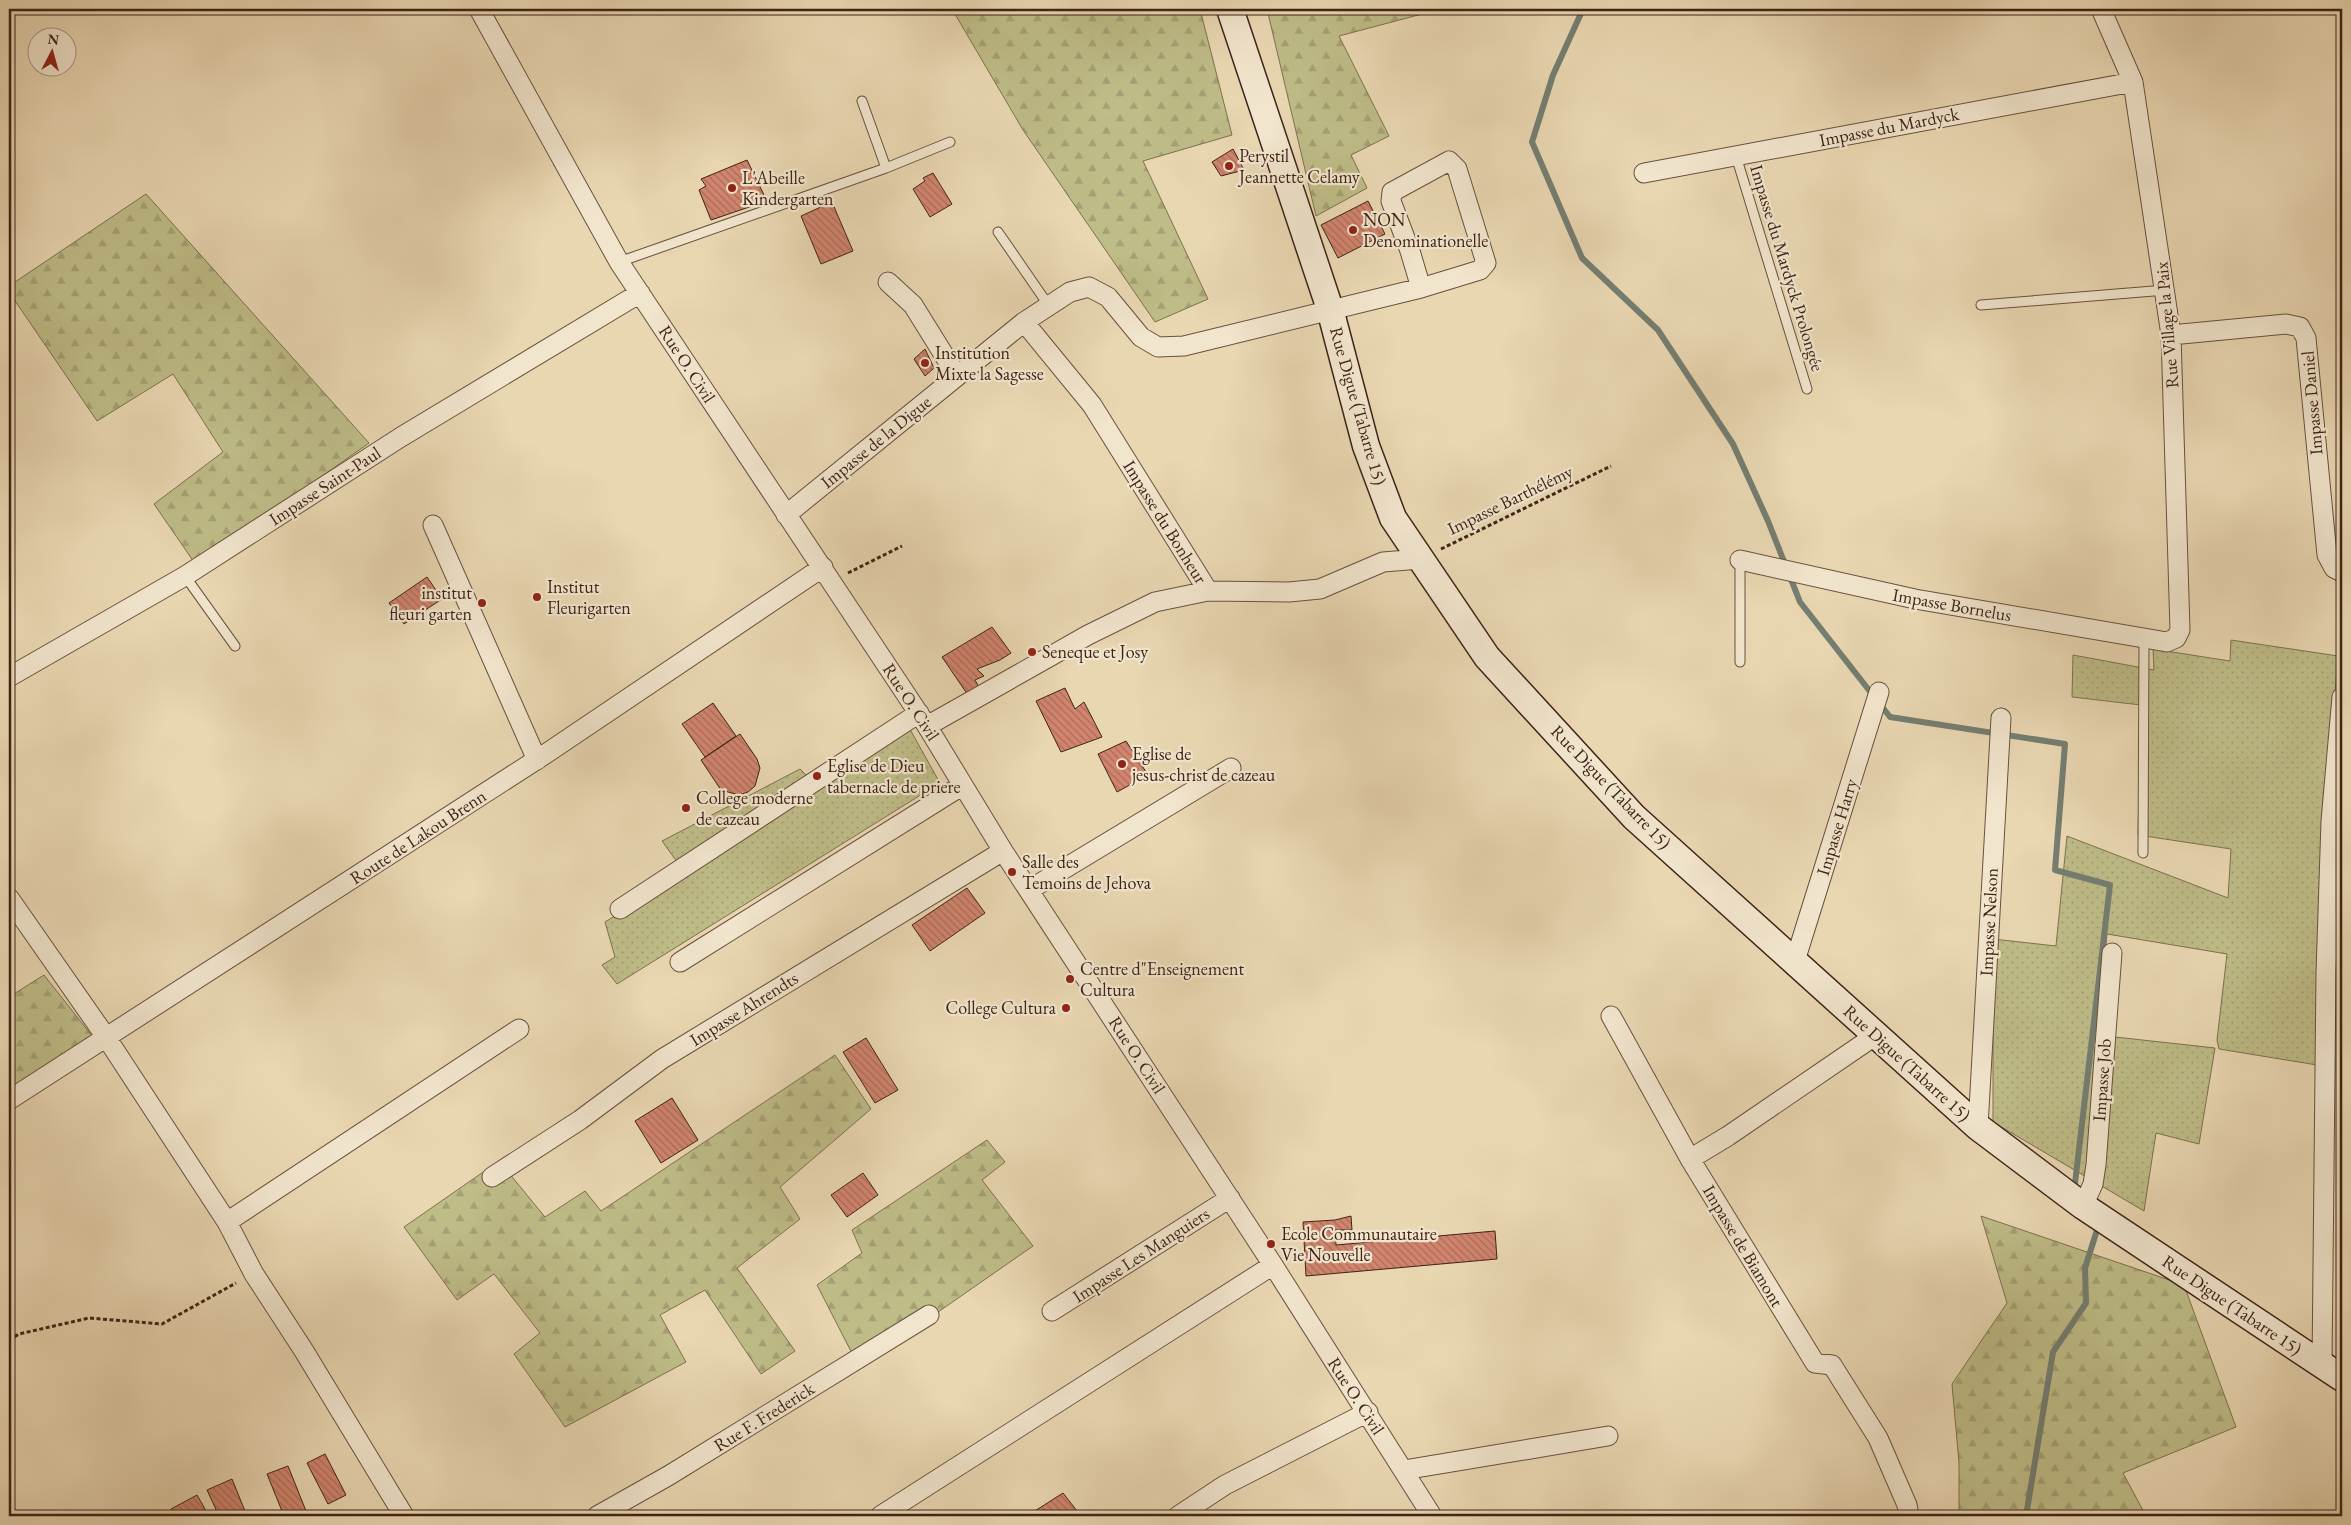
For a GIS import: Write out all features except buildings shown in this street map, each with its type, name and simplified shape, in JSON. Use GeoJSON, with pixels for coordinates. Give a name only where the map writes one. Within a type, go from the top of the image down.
{"type":"FeatureCollection","features":[{"type":"Feature","properties":{"kind":"street","name":"Rue O. Civil"},"geometry":{"type":"LineString","coordinates":[[479,9],[618,262],[923,720],[1003,851],[1273,1264],[1432,1516]]}},
{"type":"Feature","properties":{"kind":"street","name":"Rue Digue (Tabarre 15)"},"geometry":{"type":"LineString","coordinates":[[1230,9],[1330,309],[1366,446],[1393,518],[1487,657],[1634,817],[1978,1127],[2075,1200],[2332,1371]]}},
{"type":"Feature","properties":{"kind":"street","name":"Rue Village la Paix"},"geometry":{"type":"LineString","coordinates":[[2101,9],[2134,82],[2166,290],[2171,336],[2180,630],[2176,638],[2166,642]]}},
{"type":"Feature","properties":{"kind":"street","name":"Impasse du Mardyck"},"geometry":{"type":"LineString","coordinates":[[1644,173],[2134,82]]}},
{"type":"Feature","properties":{"kind":"street"},"geometry":{"type":"LineString","coordinates":[[1330,309],[1421,288],[1480,270],[1486,263],[1457,169],[1450,161],[1392,192],[1391,196],[1391,201],[1410,250],[1421,288]]}},
{"type":"Feature","properties":{"kind":"street"},"geometry":{"type":"LineString","coordinates":[[888,282],[913,305],[957,376]]}},
{"type":"Feature","properties":{"kind":"street","name":"Impasse de la Digue"},"geometry":{"type":"LineString","coordinates":[[786,515],[1024,322],[1070,292],[1089,287],[1108,297],[1141,337],[1158,347],[1184,346],[1330,309]]}},
{"type":"Feature","properties":{"kind":"street","name":"Impasse Saint-Paul"},"geometry":{"type":"LineString","coordinates":[[9,677],[185,576],[401,437],[640,293]]}},
{"type":"Feature","properties":{"kind":"street","name":"Impasse du Bonheur"},"geometry":{"type":"LineString","coordinates":[[620,909],[923,720],[1154,602],[1208,591],[1092,405],[1024,322]]}},
{"type":"Feature","properties":{"kind":"street","name":"Impasse Daniel"},"geometry":{"type":"LineString","coordinates":[[2171,336],[2286,324],[2300,327],[2306,338],[2326,556],[2334,568],[2342,572]]}},
{"type":"Feature","properties":{"kind":"street"},"geometry":{"type":"LineString","coordinates":[[433,525],[537,760]]}},
{"type":"Feature","properties":{"kind":"street"},"geometry":{"type":"LineString","coordinates":[[1208,591],[1289,592],[1320,589],[1383,562],[1421,559]]}},
{"type":"Feature","properties":{"kind":"street","name":"Impasse Bornelus"},"geometry":{"type":"LineString","coordinates":[[1740,560],[1915,600],[2166,642]]}},
{"type":"Feature","properties":{"kind":"street","name":"Route de Lakou Brenn"},"geometry":{"type":"LineString","coordinates":[[9,1100],[827,574]]}},
{"type":"Feature","properties":{"kind":"street","name":"Impasse Harry"},"geometry":{"type":"LineString","coordinates":[[1796,961],[1879,692]]}},
{"type":"Feature","properties":{"kind":"street"},"geometry":{"type":"LineString","coordinates":[[2332,1371],[2326,973],[2331,821],[2342,697]]}},
{"type":"Feature","properties":{"kind":"street","name":"Impasse Nelson"},"geometry":{"type":"LineString","coordinates":[[1978,1127],[2001,718]]}},
{"type":"Feature","properties":{"kind":"street"},"geometry":{"type":"LineString","coordinates":[[1029,890],[1231,768]]}},
{"type":"Feature","properties":{"kind":"street"},"geometry":{"type":"LineString","coordinates":[[680,962],[963,786]]}},
{"type":"Feature","properties":{"kind":"street","name":"Impasse Ahrendts"},"geometry":{"type":"LineString","coordinates":[[492,1178],[580,1120],[662,1058],[1003,851]]}},
{"type":"Feature","properties":{"kind":"street"},"geometry":{"type":"LineString","coordinates":[[9,898],[106,1037],[227,1222],[254,1274],[304,1351],[404,1516]]}},
{"type":"Feature","properties":{"kind":"street","name":"Impasse Job"},"geometry":{"type":"LineString","coordinates":[[2075,1200],[2093,1184],[2096,1165],[2112,953]]}},
{"type":"Feature","properties":{"kind":"street"},"geometry":{"type":"LineString","coordinates":[[1611,1016],[1690,1159],[1728,1136],[1876,1034]]}},
{"type":"Feature","properties":{"kind":"street"},"geometry":{"type":"LineString","coordinates":[[227,1222],[520,1029]]}},
{"type":"Feature","properties":{"kind":"street","name":"Impasse de Biamont"},"geometry":{"type":"LineString","coordinates":[[1690,1159],[1815,1363],[1832,1365],[1878,1438],[1907,1505],[1909,1516]]}},
{"type":"Feature","properties":{"kind":"street","name":"Impasse Les Manguiers"},"geometry":{"type":"LineString","coordinates":[[1052,1311],[1230,1198]]}},
{"type":"Feature","properties":{"kind":"street"},"geometry":{"type":"LineString","coordinates":[[880,1516],[1273,1264]]}},
{"type":"Feature","properties":{"kind":"street","name":"Rue F. Frederick"},"geometry":{"type":"LineString","coordinates":[[597,1516],[668,1476],[929,1314]]}},
{"type":"Feature","properties":{"kind":"street"},"geometry":{"type":"LineString","coordinates":[[1178,1516],[1225,1485],[1368,1412]]}},
{"type":"Feature","properties":{"kind":"street"},"geometry":{"type":"LineString","coordinates":[[1404,1470],[1608,1436]]}},
{"type":"Feature","properties":{"kind":"lane"},"geometry":{"type":"LineString","coordinates":[[862,102],[886,168]]}},
{"type":"Feature","properties":{"kind":"lane"},"geometry":{"type":"LineString","coordinates":[[618,262],[886,168],[950,142]]}},
{"type":"Feature","properties":{"kind":"lane","name":"Impasse du Mardyck Prolongée"},"geometry":{"type":"LineString","coordinates":[[1736,156],[1807,389]]}},
{"type":"Feature","properties":{"kind":"lane"},"geometry":{"type":"LineString","coordinates":[[998,232],[1049,306]]}},
{"type":"Feature","properties":{"kind":"lane"},"geometry":{"type":"LineString","coordinates":[[1981,304],[2166,290]]}},
{"type":"Feature","properties":{"kind":"lane"},"geometry":{"type":"LineString","coordinates":[[1740,560],[1740,662]]}},
{"type":"Feature","properties":{"kind":"lane"},"geometry":{"type":"LineString","coordinates":[[185,576],[235,646]]}},
{"type":"Feature","properties":{"kind":"lane"},"geometry":{"type":"LineString","coordinates":[[2143,853],[2144,637]]}},
{"type":"Feature","properties":{"kind":"path","name":"Impasse Barthélémy"},"geometry":{"type":"LineString","coordinates":[[1421,559],[1611,466]]}},
{"type":"Feature","properties":{"kind":"path"},"geometry":{"type":"LineString","coordinates":[[827,574],[902,546]]}},
{"type":"Feature","properties":{"kind":"path"},"geometry":{"type":"LineString","coordinates":[[9,1340],[19,1334],[89,1318],[162,1324],[254,1274]]}},
{"type":"Feature","properties":{"kind":"green space"},"geometry":{"type":"Polygon","coordinates":[[[952,9],[1200,9],[1232,135],[1143,161],[1208,299],[1155,322],[1023,130],[952,9]]]}},
{"type":"Feature","properties":{"kind":"green space"},"geometry":{"type":"Polygon","coordinates":[[[1267,9],[1441,9],[1339,36],[1389,136],[1351,155],[1367,188],[1316,216],[1267,9]]]}},
{"type":"Feature","properties":{"kind":"green space"},"geometry":{"type":"Polygon","coordinates":[[[146,194],[369,443],[196,565],[154,504],[223,452],[173,374],[97,421],[9,292],[9,286],[146,194]]]}},
{"type":"Feature","properties":{"kind":"green space"},"geometry":{"type":"Polygon","coordinates":[[[2231,640],[2338,656],[2324,828],[2317,1065],[2219,1049],[2217,1040],[2227,954],[2107,934],[2097,1035],[2215,1048],[2199,1144],[2156,1133],[2144,1211],[1993,1122],[1993,939],[2056,946],[2067,836],[2228,898],[2231,849],[2138,835],[2141,705],[2072,697],[2073,655],[2154,670],[2153,649],[2230,661],[2231,640]]]}},
{"type":"Feature","properties":{"kind":"green space"},"geometry":{"type":"Polygon","coordinates":[[[907,724],[940,783],[617,984],[602,965],[615,957],[605,922],[685,873],[662,841],[800,769],[810,779],[907,724]]]}},
{"type":"Feature","properties":{"kind":"green space"},"geometry":{"type":"Polygon","coordinates":[[[44,975],[93,1037],[9,1092],[9,997],[44,975]]]}},
{"type":"Feature","properties":{"kind":"green space"},"geometry":{"type":"Polygon","coordinates":[[[835,1055],[871,1109],[780,1187],[800,1219],[737,1268],[795,1351],[761,1374],[705,1290],[660,1315],[686,1362],[565,1427],[514,1354],[540,1333],[494,1274],[457,1300],[404,1227],[499,1161],[545,1217],[585,1191],[601,1211],[835,1055]]]}},
{"type":"Feature","properties":{"kind":"green space"},"geometry":{"type":"Polygon","coordinates":[[[2336,1059],[2342,1059],[2342,1100],[2337,1100],[2336,1059]]]}},
{"type":"Feature","properties":{"kind":"green space"},"geometry":{"type":"Polygon","coordinates":[[[987,1140],[1005,1162],[982,1180],[1033,1246],[859,1367],[817,1285],[862,1253],[852,1230],[987,1140]]]}},
{"type":"Feature","properties":{"kind":"green space"},"geometry":{"type":"Polygon","coordinates":[[[2338,1145],[2342,1145],[2342,1230],[2337,1231],[2338,1145]]]}},
{"type":"Feature","properties":{"kind":"green space"},"geometry":{"type":"Polygon","coordinates":[[[1981,1216],[2184,1285],[2236,1427],[2123,1473],[2146,1516],[1959,1516],[1959,1463],[1952,1384],[2007,1303],[1981,1216]]]}},
{"type":"Feature","properties":{"kind":"waterway"},"geometry":{"type":"LineString","coordinates":[[1583,9],[1553,75],[1532,142],[1582,258],[1658,330],[1733,444],[1768,521],[1800,602],[1890,717],[2065,744],[2055,870],[2110,885],[2074,1192]]}},
{"type":"Feature","properties":{"kind":"waterway"},"geometry":{"type":"LineString","coordinates":[[2026,1516],[2053,1352],[2086,1303],[2085,1268],[2098,1227],[2096,1225]]}},
{"type":"Feature","properties":{"kind":"place","name":"Perystil Jeannette Celamy"},"geometry":{"type":"Point","coordinates":[1229,166]}},
{"type":"Feature","properties":{"kind":"place","name":"L'Abeille Kindergarten"},"geometry":{"type":"Point","coordinates":[732,188]}},
{"type":"Feature","properties":{"kind":"place","name":"NON Denominationelle"},"geometry":{"type":"Point","coordinates":[1353,230]}},
{"type":"Feature","properties":{"kind":"place","name":"Institution Mixte la Sagesse"},"geometry":{"type":"Point","coordinates":[925,363]}},
{"type":"Feature","properties":{"kind":"place","name":"Institut Fleurigarten"},"geometry":{"type":"Point","coordinates":[537,597]}},
{"type":"Feature","properties":{"kind":"place","name":"institut fleuri garten"},"geometry":{"type":"Point","coordinates":[482,603]}},
{"type":"Feature","properties":{"kind":"place","name":"Seneque et Josy"},"geometry":{"type":"Point","coordinates":[1032,652]}},
{"type":"Feature","properties":{"kind":"place","name":"Eglise de jesus-christ de cazeau"},"geometry":{"type":"Point","coordinates":[1122,764]}},
{"type":"Feature","properties":{"kind":"place","name":"Eglise de Dieu tabernacle de priere"},"geometry":{"type":"Point","coordinates":[817,776]}},
{"type":"Feature","properties":{"kind":"place","name":"College moderne de cazeau"},"geometry":{"type":"Point","coordinates":[686,808]}},
{"type":"Feature","properties":{"kind":"place","name":"Salle des Temoins de Jehova"},"geometry":{"type":"Point","coordinates":[1012,872]}},
{"type":"Feature","properties":{"kind":"place","name":"Centre d\"Enseignement Cultura"},"geometry":{"type":"Point","coordinates":[1070,979]}},
{"type":"Feature","properties":{"kind":"place","name":"College Cultura"},"geometry":{"type":"Point","coordinates":[1066,1008]}},
{"type":"Feature","properties":{"kind":"place","name":"Ecole Communautaire Vie Nouvelle"},"geometry":{"type":"Point","coordinates":[1271,1244]}}]}
